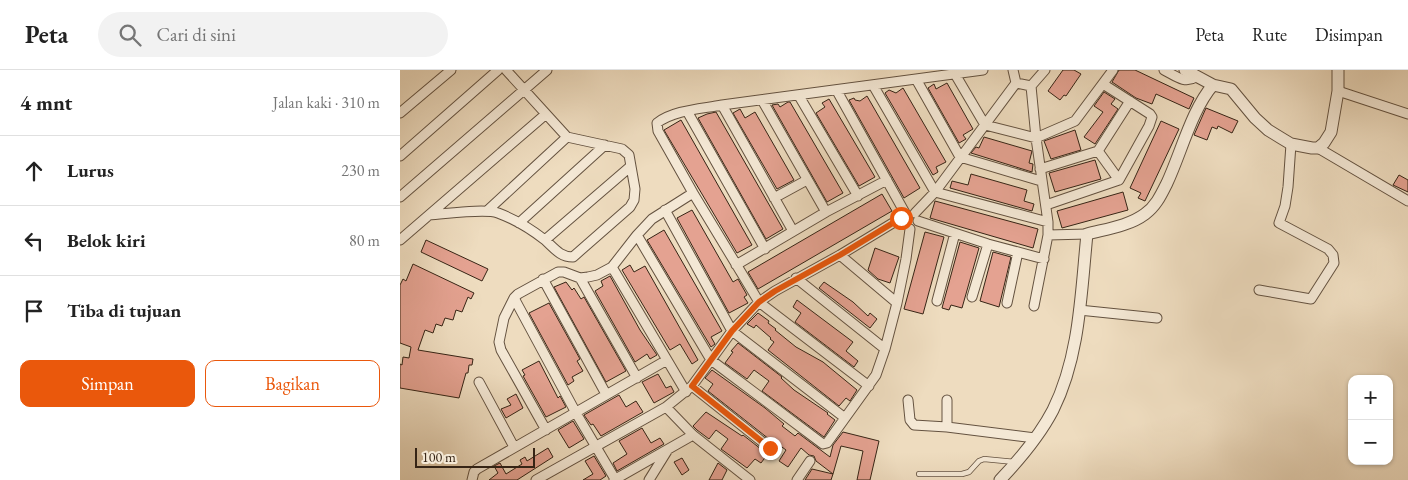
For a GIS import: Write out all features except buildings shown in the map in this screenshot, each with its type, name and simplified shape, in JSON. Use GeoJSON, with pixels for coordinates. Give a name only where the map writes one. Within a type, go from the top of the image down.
{"type":"FeatureCollection","features":[{"type":"Feature","properties":{"kind":"street"},"geometry":{"type":"LineString","coordinates":[[400,113],[451,70]]}},
{"type":"Feature","properties":{"kind":"street"},"geometry":{"type":"LineString","coordinates":[[400,156],[498,70]]}},
{"type":"Feature","properties":{"kind":"street"},"geometry":{"type":"LineString","coordinates":[[429,215],[488,210],[519,223],[545,240],[561,255],[573,257],[630,208],[634,200],[635,189],[629,155],[622,149],[567,137],[506,70]]}},
{"type":"Feature","properties":{"kind":"street"},"geometry":{"type":"LineString","coordinates":[[402,193],[547,70]]}},
{"type":"Feature","properties":{"kind":"street"},"geometry":{"type":"LineString","coordinates":[[869,386],[759,302],[692,193],[658,131],[657,123],[665,118],[687,111],[722,105],[983,70]]}},
{"type":"Feature","properties":{"kind":"street"},"geometry":{"type":"LineString","coordinates":[[910,229],[916,226],[917,217],[1016,82],[1013,70]]}},
{"type":"Feature","properties":{"kind":"street"},"geometry":{"type":"LineString","coordinates":[[1034,306],[1048,236],[1048,222],[1041,181],[1031,86],[1046,70]]}},
{"type":"Feature","properties":{"kind":"street"},"geometry":{"type":"LineString","coordinates":[[956,74],[985,125],[1036,138],[1076,121],[1113,70]]}},
{"type":"Feature","properties":{"kind":"street"},"geometry":{"type":"LineString","coordinates":[[1164,70],[1185,80],[1190,81],[1196,77]]}},
{"type":"Feature","properties":{"kind":"street"},"geometry":{"type":"LineString","coordinates":[[1185,70],[1213,86],[1231,89],[1255,118],[1268,130],[1291,144],[1306,148],[1318,148],[1408,201]]}},
{"type":"Feature","properties":{"kind":"street"},"geometry":{"type":"LineString","coordinates":[[1318,148],[1329,137],[1331,132],[1338,91],[1338,70]]}},
{"type":"Feature","properties":{"kind":"street"},"geometry":{"type":"LineString","coordinates":[[916,79],[960,157],[1041,181]]}},
{"type":"Feature","properties":{"kind":"street"},"geometry":{"type":"LineString","coordinates":[[1016,82],[1031,86]]}},
{"type":"Feature","properties":{"kind":"street"},"geometry":{"type":"LineString","coordinates":[[1046,205],[1119,180],[1152,117],[1103,84]]}},
{"type":"Feature","properties":{"kind":"street"},"geometry":{"type":"LineString","coordinates":[[874,85],[935,192],[1048,222]]}},
{"type":"Feature","properties":{"kind":"street"},"geometry":{"type":"LineString","coordinates":[[1048,236],[1087,234],[1136,220],[1153,208],[1159,200],[1171,174],[1201,101],[1213,86]]}},
{"type":"Feature","properties":{"kind":"street"},"geometry":{"type":"LineString","coordinates":[[837,91],[886,180],[903,215],[904,226],[910,229]]}},
{"type":"Feature","properties":{"kind":"street"},"geometry":{"type":"LineString","coordinates":[[1338,91],[1408,114]]}},
{"type":"Feature","properties":{"kind":"street"},"geometry":{"type":"LineString","coordinates":[[799,96],[858,196]]}},
{"type":"Feature","properties":{"kind":"street"},"geometry":{"type":"LineString","coordinates":[[762,100],[826,212]]}},
{"type":"Feature","properties":{"kind":"street"},"geometry":{"type":"LineString","coordinates":[[1040,169],[1098,151],[1130,101]]}},
{"type":"Feature","properties":{"kind":"street"},"geometry":{"type":"LineString","coordinates":[[722,105],[793,231]]}},
{"type":"Feature","properties":{"kind":"street"},"geometry":{"type":"LineString","coordinates":[[687,111],[765,249]]}},
{"type":"Feature","properties":{"kind":"street"},"geometry":{"type":"LineString","coordinates":[[400,240],[546,114]]}},
{"type":"Feature","properties":{"kind":"street"},"geometry":{"type":"LineString","coordinates":[[488,210],[567,137]]}},
{"type":"Feature","properties":{"kind":"street"},"geometry":{"type":"LineString","coordinates":[[1258,290],[1311,299],[1334,263],[1333,255],[1328,249],[1279,223],[1285,206],[1288,187],[1291,144]]}},
{"type":"Feature","properties":{"kind":"street"},"geometry":{"type":"LineString","coordinates":[[519,223],[605,145]]}},
{"type":"Feature","properties":{"kind":"street"},"geometry":{"type":"LineString","coordinates":[[1098,151],[1119,180]]}},
{"type":"Feature","properties":{"kind":"street"},"geometry":{"type":"LineString","coordinates":[[545,240],[631,166]]}},
{"type":"Feature","properties":{"kind":"street"},"geometry":{"type":"LineString","coordinates":[[774,198],[807,180]]}},
{"type":"Feature","properties":{"kind":"street"},"geometry":{"type":"LineString","coordinates":[[736,265],[826,212],[886,180]]}},
{"type":"Feature","properties":{"kind":"street"},"geometry":{"type":"LineString","coordinates":[[546,430],[501,350],[500,342],[504,318],[514,298],[543,279],[558,272],[564,272],[580,278],[596,275],[612,267],[652,219],[692,193]]}},
{"type":"Feature","properties":{"kind":"street"},"geometry":{"type":"LineString","coordinates":[[665,210],[732,331],[845,418]]}},
{"type":"Feature","properties":{"kind":"street"},"geometry":{"type":"LineString","coordinates":[[536,480],[666,407],[689,389],[732,331],[759,302],[796,278],[840,255],[910,211],[917,217],[955,233],[1044,259]]}},
{"type":"Feature","properties":{"kind":"street"},"geometry":{"type":"LineString","coordinates":[[637,235],[711,360],[823,444],[827,443],[876,375],[897,303],[910,229]]}},
{"type":"Feature","properties":{"kind":"street"},"geometry":{"type":"LineString","coordinates":[[937,301],[955,233]]}},
{"type":"Feature","properties":{"kind":"street"},"geometry":{"type":"LineString","coordinates":[[1000,480],[1035,438],[1053,411],[1061,392],[1072,351],[1079,310],[1087,234]]}},
{"type":"Feature","properties":{"kind":"street"},"geometry":{"type":"LineString","coordinates":[[972,297],[988,244]]}},
{"type":"Feature","properties":{"kind":"street"},"geometry":{"type":"LineString","coordinates":[[1007,303],[1018,252]]}},
{"type":"Feature","properties":{"kind":"street"},"geometry":{"type":"LineString","coordinates":[[840,255],[897,303]]}},
{"type":"Feature","properties":{"kind":"street"},"geometry":{"type":"LineString","coordinates":[[612,267],[667,360],[689,389],[770,448]]}},
{"type":"Feature","properties":{"kind":"street"},"geometry":{"type":"LineString","coordinates":[[580,278],[637,378]]}},
{"type":"Feature","properties":{"kind":"street"},"geometry":{"type":"LineString","coordinates":[[796,278],[885,349]]}},
{"type":"Feature","properties":{"kind":"street"},"geometry":{"type":"LineString","coordinates":[[543,279],[606,394]]}},
{"type":"Feature","properties":{"kind":"street"},"geometry":{"type":"LineString","coordinates":[[514,298],[576,413],[615,480],[693,435]]}},
{"type":"Feature","properties":{"kind":"street"},"geometry":{"type":"LineString","coordinates":[[1079,310],[1157,318]]}},
{"type":"Feature","properties":{"kind":"street"},"geometry":{"type":"LineString","coordinates":[[472,480],[477,469],[667,360]]}},
{"type":"Feature","properties":{"kind":"street"},"geometry":{"type":"LineString","coordinates":[[480,382],[514,447]]}},
{"type":"Feature","properties":{"kind":"street"},"geometry":{"type":"LineString","coordinates":[[908,400],[910,420],[914,425],[947,427],[1035,438]]}},
{"type":"Feature","properties":{"kind":"street"},"geometry":{"type":"LineString","coordinates":[[947,400],[947,427]]}},
{"type":"Feature","properties":{"kind":"street"},"geometry":{"type":"LineString","coordinates":[[666,407],[693,435],[750,480]]}},
{"type":"Feature","properties":{"kind":"street"},"geometry":{"type":"LineString","coordinates":[[648,480],[667,450]]}},
{"type":"Feature","properties":{"kind":"street"},"geometry":{"type":"LineString","coordinates":[[797,480],[810,462]]}},
{"type":"Feature","properties":{"kind":"lane"},"geometry":{"type":"LineString","coordinates":[[919,474],[962,474],[969,472],[979,462],[984,460],[1016,462]]}},
{"type":"Feature","properties":{"kind":"route"},"geometry":{"type":"LineString","coordinates":[[770,448],[692,386],[732,331],[759,302],[796,278],[840,255],[901,218]]}}]}
